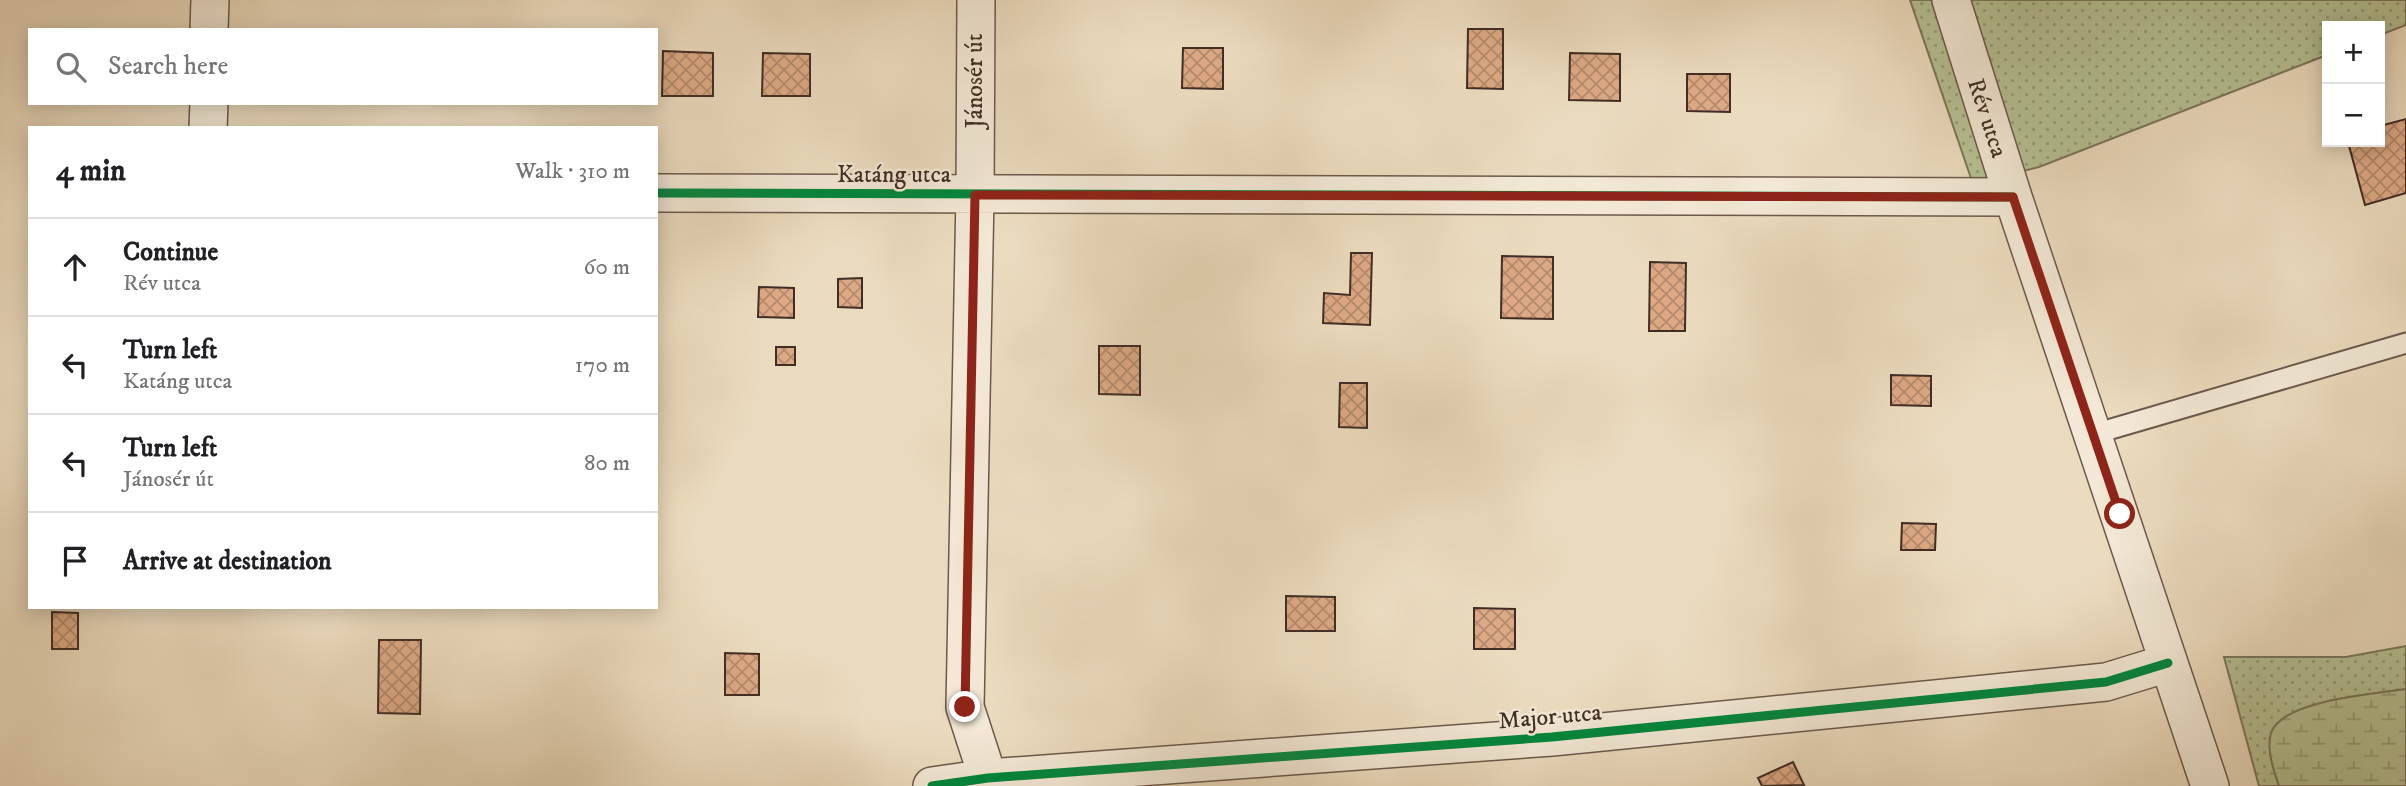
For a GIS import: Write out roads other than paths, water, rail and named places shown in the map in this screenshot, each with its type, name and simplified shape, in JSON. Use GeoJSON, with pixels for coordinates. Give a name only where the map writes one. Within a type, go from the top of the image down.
{"type":"FeatureCollection","features":[{"type":"Feature","properties":{"kind":"street"},"geometry":{"type":"LineString","coordinates":[[209,28],[210,0]]}},
{"type":"Feature","properties":{"kind":"street","name":"Jánosér út"},"geometry":{"type":"LineString","coordinates":[[976,0],[965,707],[990,782]]}},
{"type":"Feature","properties":{"kind":"street","name":"Rév utca"},"geometry":{"type":"LineString","coordinates":[[1951,0],[2013,197],[2210,786]]}},
{"type":"Feature","properties":{"kind":"street"},"geometry":{"type":"LineString","coordinates":[[208,126],[209,105]]}},
{"type":"Feature","properties":{"kind":"street","name":"Katáng utca"},"geometry":{"type":"LineString","coordinates":[[658,193],[2013,197]]}},
{"type":"Feature","properties":{"kind":"street","name":"Major utca"},"geometry":{"type":"LineString","coordinates":[[932,786],[1552,737],[2105,682],[2168,663]]}},
{"type":"Feature","properties":{"kind":"lane"},"geometry":{"type":"LineString","coordinates":[[2094,434],[2406,343]]}}]}
